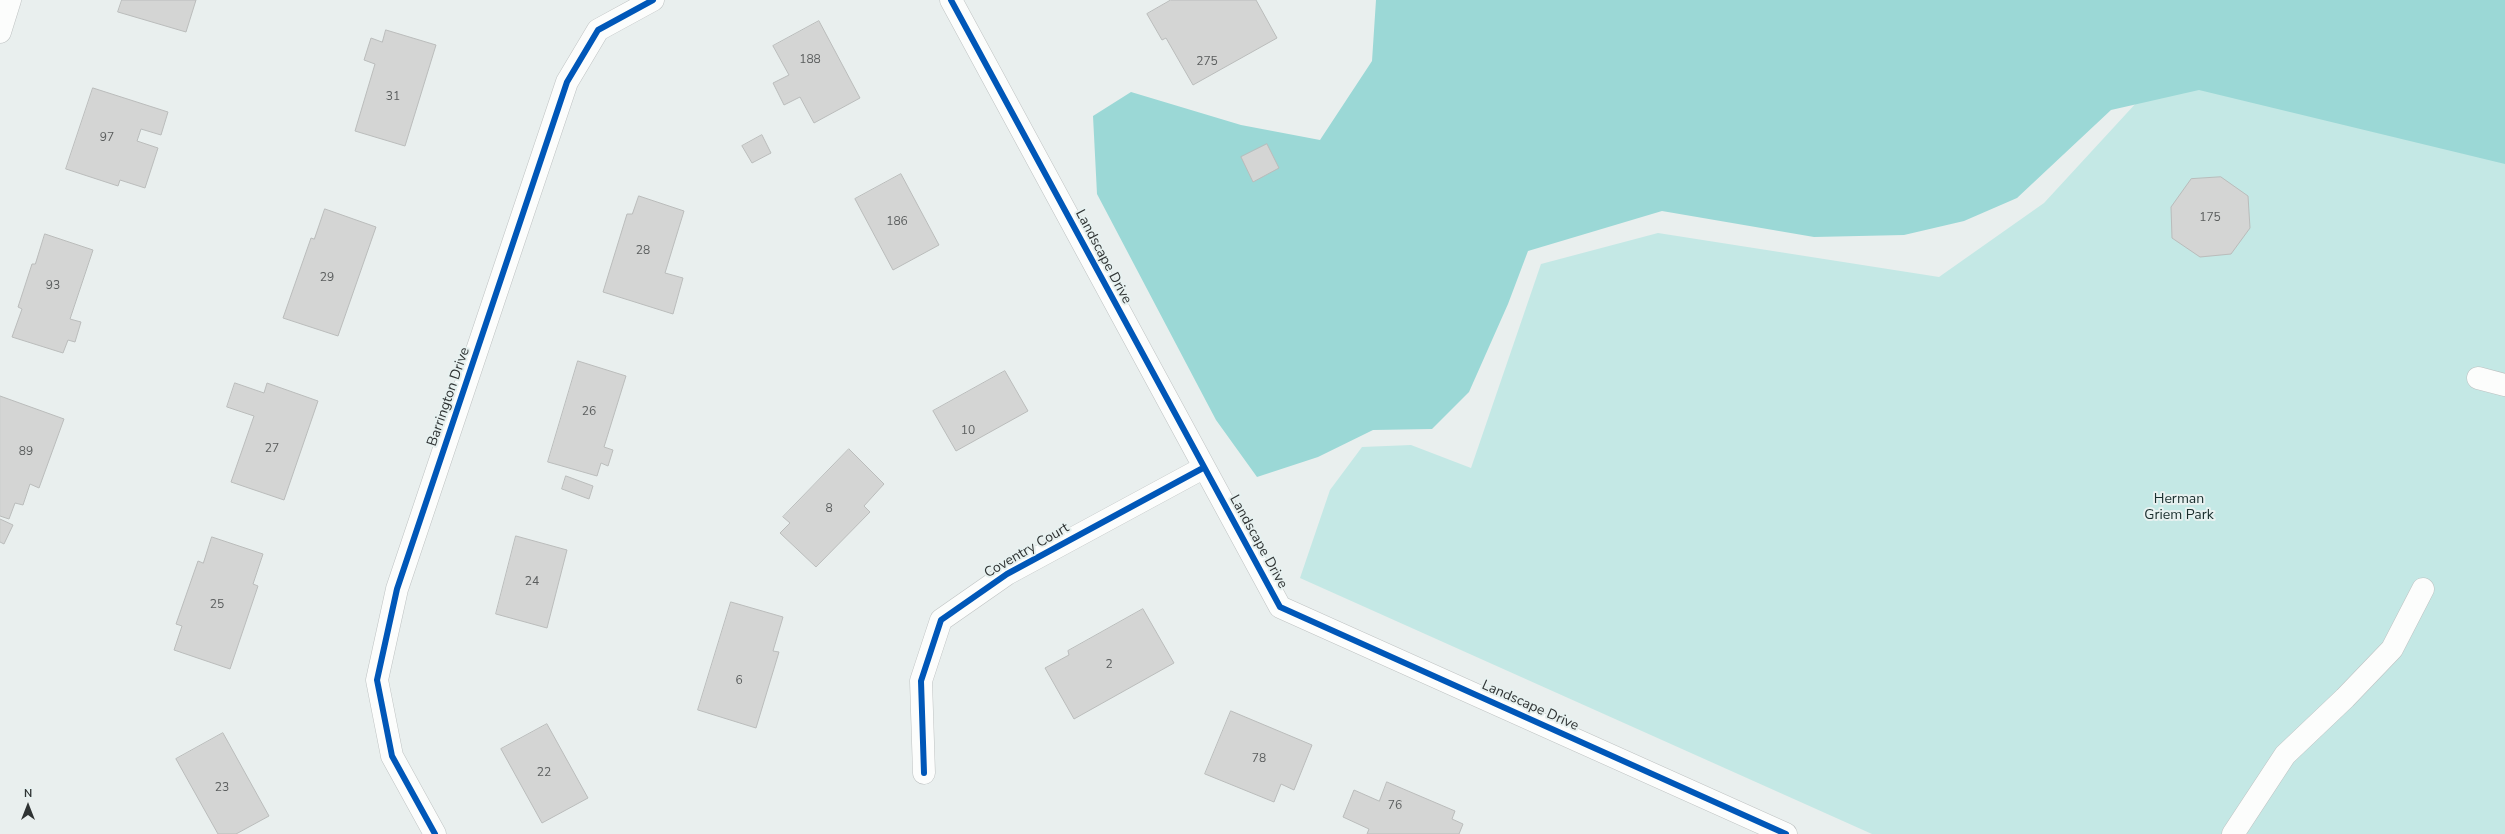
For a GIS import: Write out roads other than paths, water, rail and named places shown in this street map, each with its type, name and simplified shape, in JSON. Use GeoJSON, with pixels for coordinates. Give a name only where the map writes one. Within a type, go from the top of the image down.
{"type":"FeatureCollection","features":[{"type":"Feature","properties":{"kind":"street"},"geometry":{"type":"LineString","coordinates":[[0,32],[10,0]]}},
{"type":"Feature","properties":{"kind":"street","name":"Barrington Drive"},"geometry":{"type":"LineString","coordinates":[[435,834],[392,756],[377,680],[397,589],[567,82],[598,30],[653,0]]}},
{"type":"Feature","properties":{"kind":"street","name":"Landscape Drive"},"geometry":{"type":"LineString","coordinates":[[951,0],[1203,468],[1280,607],[1786,834]]}},
{"type":"Feature","properties":{"kind":"street"},"geometry":{"type":"LineString","coordinates":[[2478,378],[2505,385]]}},
{"type":"Feature","properties":{"kind":"street","name":"Coventry Court"},"geometry":{"type":"LineString","coordinates":[[924,773],[921,681],[941,620],[1007,574],[1203,468]]}},
{"type":"Feature","properties":{"kind":"street"},"geometry":{"type":"LineString","coordinates":[[2233,834],[2285,755],[2345,698],[2392,649],[2423,589]]}},
{"type":"Feature","properties":{"kind":"park label","name":"Herman Griem Park"},"geometry":{"type":"Point","coordinates":[2179,508]}}]}
